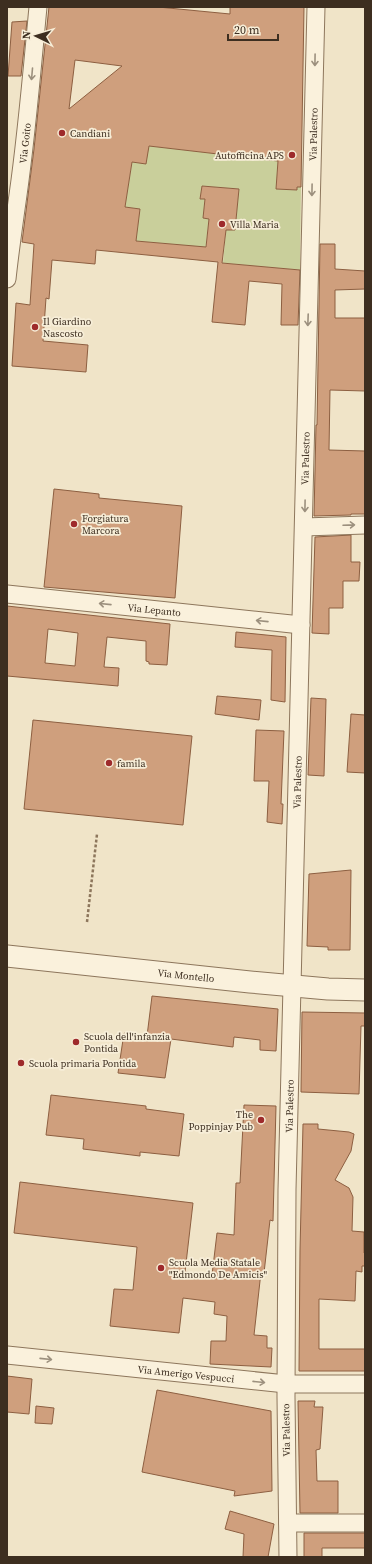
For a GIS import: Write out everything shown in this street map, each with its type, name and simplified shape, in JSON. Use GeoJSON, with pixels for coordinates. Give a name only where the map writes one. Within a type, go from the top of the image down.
{"type":"FeatureCollection","features":[{"type":"Feature","properties":{"kind":"street","name":"Via Goito"},"geometry":{"type":"LineString","coordinates":[[7,279],[11,208],[30,91],[38,7]]}},
{"type":"Feature","properties":{"kind":"street","name":"Via Palestro"},"geometry":{"type":"LineString","coordinates":[[288,1557],[286,1384],[287,1190],[316,7]]}},
{"type":"Feature","properties":{"kind":"street"},"geometry":{"type":"LineString","coordinates":[[304,527],[365,525]]}},
{"type":"Feature","properties":{"kind":"street","name":"Via Lepanto"},"geometry":{"type":"LineString","coordinates":[[7,594],[301,625]]}},
{"type":"Feature","properties":{"kind":"street","name":"Via Montello"},"geometry":{"type":"LineString","coordinates":[[7,956],[291,986],[365,990]]}},
{"type":"Feature","properties":{"kind":"street","name":"Via Amerigo Vespucci"},"geometry":{"type":"LineString","coordinates":[[7,1355],[286,1384],[365,1384]]}},
{"type":"Feature","properties":{"kind":"street"},"geometry":{"type":"LineString","coordinates":[[288,1523],[365,1523]]}},
{"type":"Feature","properties":{"kind":"path"},"geometry":{"type":"LineString","coordinates":[[87,922],[97,834]]}},
{"type":"Feature","properties":{"kind":"green space"},"geometry":{"type":"Polygon","coordinates":[[[135,144],[278,161],[276,189],[296,190],[297,187],[301,187],[300,270],[223,263],[226,230],[235,230],[239,189],[202,186],[200,199],[205,199],[203,218],[209,219],[204,261],[181,258],[182,245],[136,241],[140,209],[125,207],[135,144]]]}},
{"type":"Feature","properties":{"kind":"building"},"geometry":{"type":"Polygon","coordinates":[[[49,7],[158,7],[230,14],[230,7],[304,7],[301,187],[297,187],[297,190],[276,189],[278,161],[149,146],[146,164],[132,162],[125,207],[140,209],[136,241],[206,247],[209,219],[203,218],[205,199],[200,199],[202,186],[239,189],[235,230],[226,230],[222,263],[300,270],[298,325],[281,325],[282,284],[249,281],[245,325],[212,322],[218,262],[96,250],[95,264],[52,260],[49,299],[46,298],[43,341],[88,345],[86,372],[12,366],[16,303],[30,305],[34,244],[22,242],[34,149],[49,7]],[[75,60],[69,109],[122,66],[75,60]]]}},
{"type":"Feature","properties":{"kind":"building"},"geometry":{"type":"Polygon","coordinates":[[[27,21],[21,76],[8,76],[12,22],[27,21]]]}},
{"type":"Feature","properties":{"kind":"building"},"geometry":{"type":"Polygon","coordinates":[[[320,244],[335,244],[335,269],[365,271],[365,289],[335,290],[335,318],[365,318],[365,391],[330,390],[329,450],[365,451],[365,514],[314,516],[320,244]]]}},
{"type":"Feature","properties":{"kind":"building"},"geometry":{"type":"Polygon","coordinates":[[[54,489],[99,494],[99,498],[182,506],[175,598],[44,587],[54,489]]]}},
{"type":"Feature","properties":{"kind":"building"},"geometry":{"type":"Polygon","coordinates":[[[351,535],[351,562],[360,562],[359,581],[343,581],[343,608],[329,608],[329,634],[312,633],[315,537],[351,535]]]}},
{"type":"Feature","properties":{"kind":"building"},"geometry":{"type":"Polygon","coordinates":[[[7,606],[170,624],[167,665],[149,664],[149,662],[146,661],[146,641],[107,637],[104,667],[119,668],[118,686],[7,676],[7,606]],[[48,629],[45,663],[75,666],[78,633],[48,629]]]}},
{"type":"Feature","properties":{"kind":"building"},"geometry":{"type":"Polygon","coordinates":[[[236,632],[286,637],[285,702],[271,700],[272,650],[235,647],[236,632]]]}},
{"type":"Feature","properties":{"kind":"building"},"geometry":{"type":"Polygon","coordinates":[[[217,696],[261,700],[259,720],[215,714],[217,696]]]}},
{"type":"Feature","properties":{"kind":"building"},"geometry":{"type":"Polygon","coordinates":[[[311,698],[326,699],[324,776],[308,775],[311,698]]]}},
{"type":"Feature","properties":{"kind":"building"},"geometry":{"type":"Polygon","coordinates":[[[351,714],[365,715],[365,773],[347,772],[351,714]]]}},
{"type":"Feature","properties":{"kind":"building","name":"famila"},"geometry":{"type":"Polygon","coordinates":[[[33,720],[192,736],[183,825],[24,809],[33,720]]]}},
{"type":"Feature","properties":{"kind":"building"},"geometry":{"type":"Polygon","coordinates":[[[256,730],[284,731],[281,804],[283,804],[282,824],[267,822],[269,781],[254,781],[256,730]]]}},
{"type":"Feature","properties":{"kind":"building"},"geometry":{"type":"Polygon","coordinates":[[[351,870],[350,950],[328,950],[328,947],[307,946],[309,874],[351,870]]]}},
{"type":"Feature","properties":{"kind":"building"},"geometry":{"type":"Polygon","coordinates":[[[152,996],[278,1009],[276,1051],[260,1050],[260,1040],[234,1037],[233,1047],[171,1039],[165,1078],[118,1073],[124,1033],[147,1036],[152,996]]]}},
{"type":"Feature","properties":{"kind":"building"},"geometry":{"type":"Polygon","coordinates":[[[302,1012],[365,1013],[365,1026],[361,1026],[359,1094],[301,1092],[302,1012]]]}},
{"type":"Feature","properties":{"kind":"building"},"geometry":{"type":"Polygon","coordinates":[[[51,1095],[146,1106],[146,1109],[184,1114],[179,1156],[140,1152],[140,1156],[83,1149],[84,1139],[46,1135],[51,1095]]]}},
{"type":"Feature","properties":{"kind":"building"},"geometry":{"type":"Polygon","coordinates":[[[244,1105],[276,1106],[273,1221],[270,1220],[264,1273],[261,1272],[254,1335],[267,1336],[267,1348],[272,1348],[271,1367],[210,1364],[211,1341],[226,1341],[227,1316],[214,1314],[215,1302],[183,1298],[179,1333],[110,1326],[114,1289],[133,1290],[137,1247],[14,1233],[20,1182],[193,1203],[185,1272],[212,1275],[217,1233],[234,1235],[236,1183],[240,1183],[244,1105]]]}},
{"type":"Feature","properties":{"kind":"building"},"geometry":{"type":"Polygon","coordinates":[[[303,1124],[318,1124],[318,1129],[349,1132],[354,1134],[351,1151],[335,1180],[349,1188],[353,1197],[352,1231],[364,1232],[365,1266],[362,1266],[362,1272],[356,1271],[355,1301],[319,1299],[319,1349],[365,1349],[365,1371],[299,1371],[303,1124]]]}},
{"type":"Feature","properties":{"kind":"building"},"geometry":{"type":"Polygon","coordinates":[[[7,1376],[32,1379],[29,1414],[7,1412],[7,1376]]]}},
{"type":"Feature","properties":{"kind":"building"},"geometry":{"type":"Polygon","coordinates":[[[157,1390],[271,1411],[272,1491],[234,1496],[235,1491],[142,1472],[157,1390]]]}},
{"type":"Feature","properties":{"kind":"building"},"geometry":{"type":"Polygon","coordinates":[[[298,1401],[315,1401],[314,1407],[323,1407],[320,1449],[316,1450],[317,1481],[338,1481],[338,1513],[300,1513],[298,1401]]]}},
{"type":"Feature","properties":{"kind":"building"},"geometry":{"type":"Polygon","coordinates":[[[36,1406],[54,1408],[52,1424],[35,1423],[36,1406]]]}},
{"type":"Feature","properties":{"kind":"building"},"geometry":{"type":"Polygon","coordinates":[[[230,1511],[274,1524],[268,1557],[243,1557],[244,1534],[225,1529],[230,1511]]]}},
{"type":"Feature","properties":{"kind":"building"},"geometry":{"type":"Polygon","coordinates":[[[304,1533],[365,1533],[365,1548],[322,1548],[322,1557],[304,1557],[304,1533]]]}},
{"type":"Feature","properties":{"kind":"place","name":"Candiani"},"geometry":{"type":"Point","coordinates":[62,133]}},
{"type":"Feature","properties":{"kind":"place","name":"Autofficina APS"},"geometry":{"type":"Point","coordinates":[292,155]}},
{"type":"Feature","properties":{"kind":"place","name":"Villa Maria"},"geometry":{"type":"Point","coordinates":[222,224]}},
{"type":"Feature","properties":{"kind":"place","name":"Il Giardino Nascosto"},"geometry":{"type":"Point","coordinates":[35,327]}},
{"type":"Feature","properties":{"kind":"place","name":"Forgiatura Marcora"},"geometry":{"type":"Point","coordinates":[74,524]}},
{"type":"Feature","properties":{"kind":"place","name":"famila"},"geometry":{"type":"Point","coordinates":[109,763]}},
{"type":"Feature","properties":{"kind":"place","name":"Scuola dell'infanzia Pontida"},"geometry":{"type":"Point","coordinates":[76,1042]}},
{"type":"Feature","properties":{"kind":"place","name":"Scuola primaria Pontida"},"geometry":{"type":"Point","coordinates":[21,1063]}},
{"type":"Feature","properties":{"kind":"place","name":"The Poppinjay Pub"},"geometry":{"type":"Point","coordinates":[261,1120]}},
{"type":"Feature","properties":{"kind":"place","name":"Scuola Media Statale \"Edmondo De Amicis\""},"geometry":{"type":"Point","coordinates":[161,1268]}}]}
